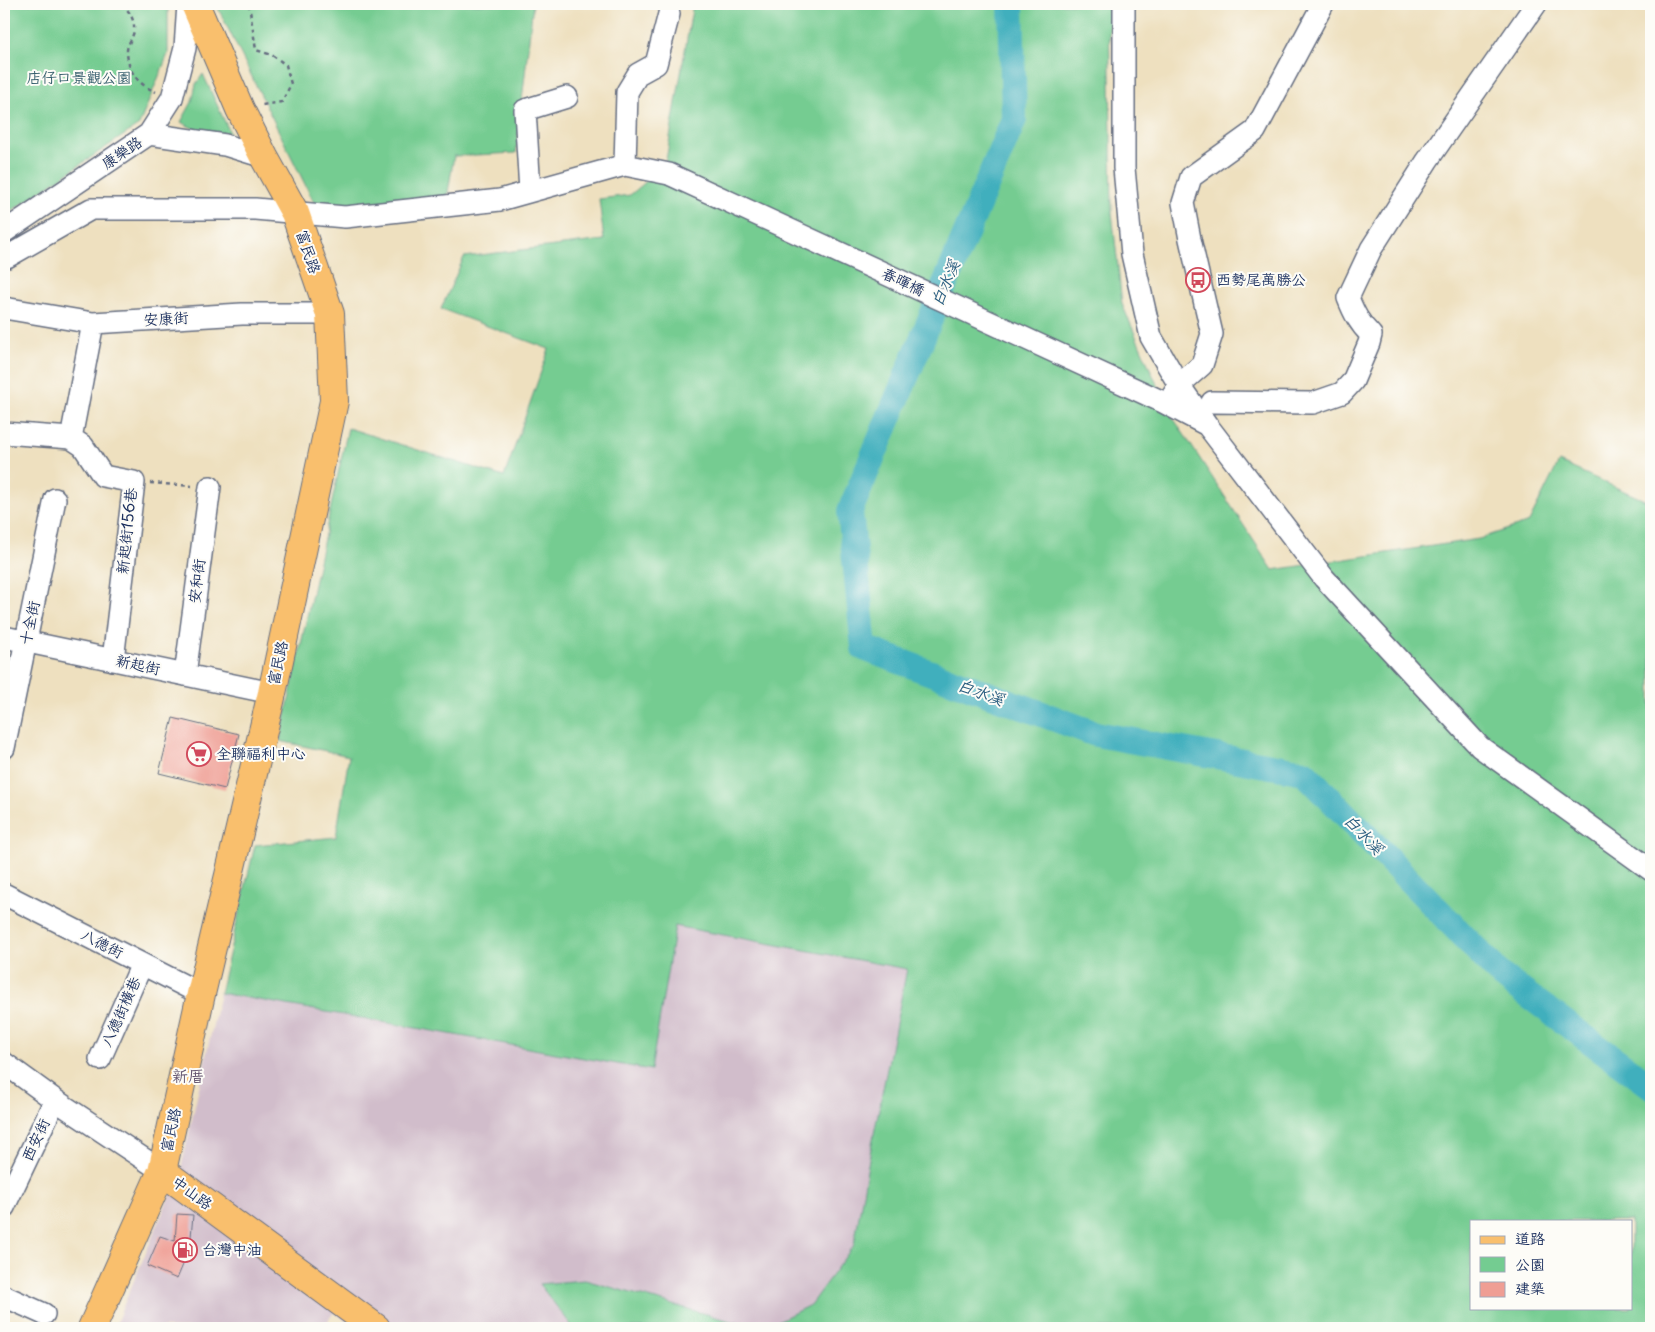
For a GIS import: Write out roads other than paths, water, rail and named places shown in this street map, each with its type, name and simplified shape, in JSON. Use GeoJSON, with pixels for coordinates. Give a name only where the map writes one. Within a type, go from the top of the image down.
{"type":"FeatureCollection","features":[{"type":"Feature","properties":{"kind":"main road","name":"富民路"},"geometry":{"type":"LineString","coordinates":[[92,1328],[162,1171],[201,994],[272,693],[334,402],[330,314],[295,213],[240,109],[195,4]]}},
{"type":"Feature","properties":{"kind":"main road","name":"中山路"},"geometry":{"type":"LineString","coordinates":[[162,1171],[376,1328]]}},
{"type":"Feature","properties":{"kind":"street","name":"康樂路"},"geometry":{"type":"LineString","coordinates":[[4,232],[150,134],[172,98],[186,48],[188,4]]}},
{"type":"Feature","properties":{"kind":"street"},"geometry":{"type":"LineString","coordinates":[[1124,4],[1124,168],[1132,254],[1151,337],[1179,385],[1206,425],[1324,578],[1480,747],[1651,870]]}},
{"type":"Feature","properties":{"kind":"street"},"geometry":{"type":"LineString","coordinates":[[1163,402],[1173,396],[1179,385],[1202,365],[1212,334],[1183,203],[1191,177],[1255,132],[1322,4]]}},
{"type":"Feature","properties":{"kind":"street"},"geometry":{"type":"LineString","coordinates":[[1212,402],[1313,403],[1342,394],[1353,381],[1371,334],[1360,324],[1348,298],[1371,249],[1427,161],[1536,4]]}},
{"type":"Feature","properties":{"kind":"street"},"geometry":{"type":"LineString","coordinates":[[4,256],[7,257],[91,209],[255,210],[345,217],[500,200],[625,165],[626,92],[638,74],[656,64],[669,14]]}},
{"type":"Feature","properties":{"kind":"street"},"geometry":{"type":"LineString","coordinates":[[530,191],[525,110],[567,97]]}},
{"type":"Feature","properties":{"kind":"street"},"geometry":{"type":"LineString","coordinates":[[150,134],[225,145],[264,157]]}},
{"type":"Feature","properties":{"kind":"street","name":"春暉橋"},"geometry":{"type":"LineString","coordinates":[[625,165],[670,174],[1163,402],[1206,425]]}},
{"type":"Feature","properties":{"kind":"street","name":"安康街"},"geometry":{"type":"LineString","coordinates":[[4,308],[93,322],[242,314],[330,314]]}},
{"type":"Feature","properties":{"kind":"street"},"geometry":{"type":"LineString","coordinates":[[4,433],[71,438],[93,322]]}},
{"type":"Feature","properties":{"kind":"street","name":"新起街156巷"},"geometry":{"type":"LineString","coordinates":[[71,438],[83,446],[103,476],[134,482],[112,660]]}},
{"type":"Feature","properties":{"kind":"street","name":"安和街"},"geometry":{"type":"LineString","coordinates":[[185,675],[210,487]]}},
{"type":"Feature","properties":{"kind":"street","name":"十全街"},"geometry":{"type":"LineString","coordinates":[[4,748],[55,499]]}},
{"type":"Feature","properties":{"kind":"street","name":"新起街"},"geometry":{"type":"LineString","coordinates":[[4,637],[272,693]]}},
{"type":"Feature","properties":{"kind":"street","name":"八德街"},"geometry":{"type":"LineString","coordinates":[[4,894],[201,994]]}},
{"type":"Feature","properties":{"kind":"street","name":"八德街橫巷"},"geometry":{"type":"LineString","coordinates":[[100,1059],[142,964]]}},
{"type":"Feature","properties":{"kind":"street","name":"中山路"},"geometry":{"type":"LineString","coordinates":[[4,1063],[55,1100],[162,1171]]}},
{"type":"Feature","properties":{"kind":"street","name":"西安街"},"geometry":{"type":"LineString","coordinates":[[4,1207],[55,1100]]}},
{"type":"Feature","properties":{"kind":"street"},"geometry":{"type":"LineString","coordinates":[[4,1296],[44,1314]]}},
{"type":"Feature","properties":{"kind":"waterway","name":"白水溪"},"geometry":{"type":"LineString","coordinates":[[1011,4],[1014,119],[850,511],[864,648],[1096,734],[1304,772],[1503,977],[1651,1086]]}},
{"type":"Feature","properties":{"kind":"place","name":"西勢尾萬勝公"},"geometry":{"type":"Point","coordinates":[1198,280]}},
{"type":"Feature","properties":{"kind":"place","name":"全聯福利中心"},"geometry":{"type":"Point","coordinates":[199,754]}},
{"type":"Feature","properties":{"kind":"place","name":"台灣中油"},"geometry":{"type":"Point","coordinates":[185,1250]}},
{"type":"Feature","properties":{"kind":"district","name":"新厝"},"geometry":{"type":"Point","coordinates":[188,1076]}},
{"type":"Feature","properties":{"kind":"park label","name":"店仔口景觀公園"},"geometry":{"type":"Point","coordinates":[79,78]}}]}
